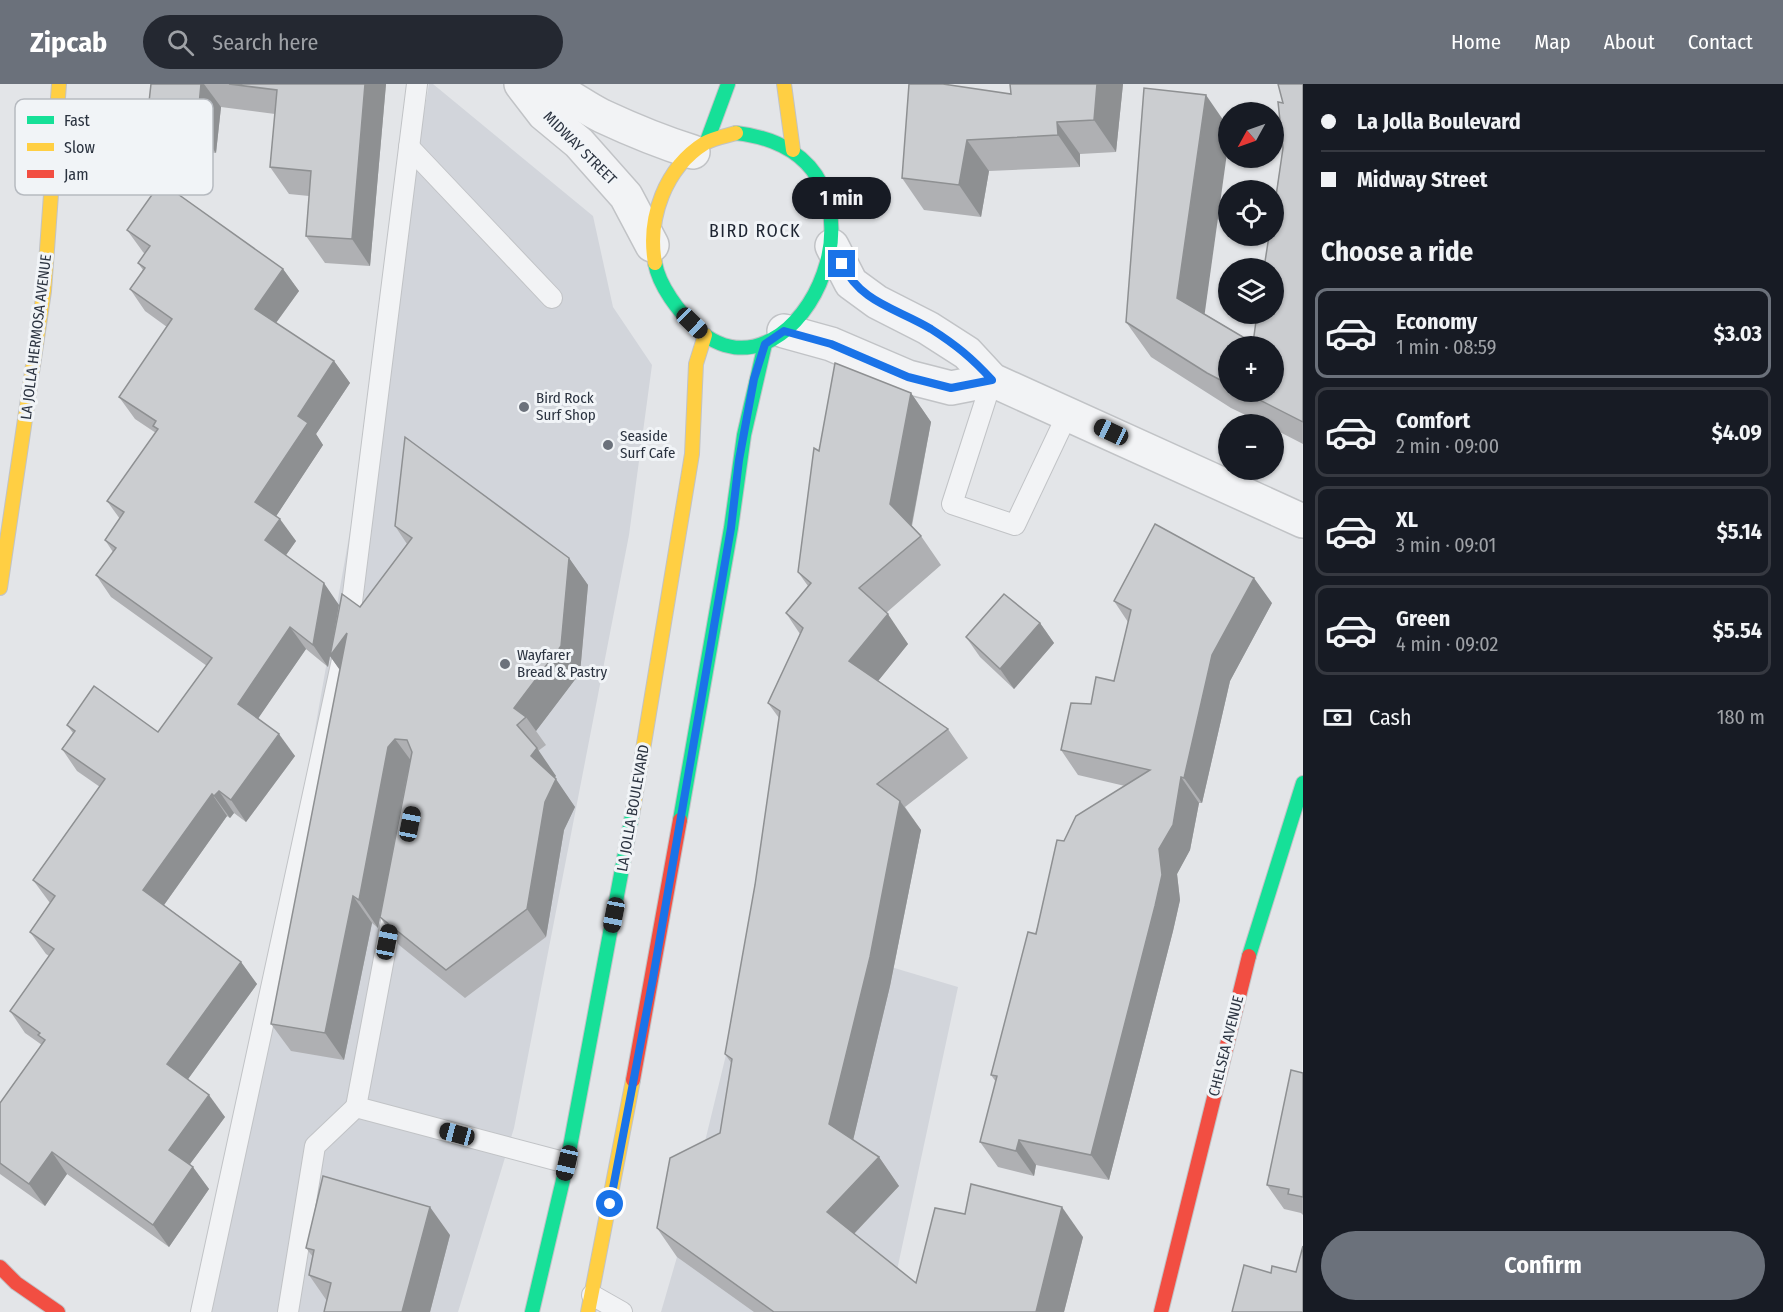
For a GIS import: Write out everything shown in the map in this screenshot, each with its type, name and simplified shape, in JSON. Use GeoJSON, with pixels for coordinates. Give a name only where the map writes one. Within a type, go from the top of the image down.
{"type":"FeatureCollection","features":[{"type":"Feature","properties":{"kind":"main road","name":"LA JOLLA HERMOSA AVENUE"},"geometry":{"type":"LineString","coordinates":[[58,99],[59,84]]}},
{"type":"Feature","properties":{"kind":"main road"},"geometry":{"type":"LineString","coordinates":[[700,146],[736,133],[764,137],[793,150],[822,184],[831,213],[832,246],[819,292],[801,317],[774,337],[743,347],[721,343],[705,335],[680,311],[659,278],[652,245],[655,210],[667,183],[700,146],[728,84]]}},
{"type":"Feature","properties":{"kind":"main road"},"geometry":{"type":"LineString","coordinates":[[784,84],[793,150]]}},
{"type":"Feature","properties":{"kind":"main road","name":"LA JOLLA HERMOSA AVENUE"},"geometry":{"type":"LineString","coordinates":[[0,588],[8,551],[44,291],[51,195]]}},
{"type":"Feature","properties":{"kind":"main road","name":"LA JOLLA BOULEVARD"},"geometry":{"type":"LineString","coordinates":[[532,1312],[567,1163],[629,835],[692,454],[696,364],[705,335]]}},
{"type":"Feature","properties":{"kind":"main road"},"geometry":{"type":"LineString","coordinates":[[590,1304],[653,978],[731,528],[739,460],[754,379],[774,337]]}},
{"type":"Feature","properties":{"kind":"main road","name":"CHELSEA AVENUE"},"geometry":{"type":"LineString","coordinates":[[1161,1312],[1244,972],[1303,783]]}},
{"type":"Feature","properties":{"kind":"main road"},"geometry":{"type":"LineString","coordinates":[[0,1268],[16,1283],[58,1312]]}},
{"type":"Feature","properties":{"kind":"main road"},"geometry":{"type":"LineString","coordinates":[[0,1276],[16,1283]]}},
{"type":"Feature","properties":{"kind":"street","name":"MIDWAY STREET"},"geometry":{"type":"LineString","coordinates":[[521,84],[544,114],[579,143],[627,196],[652,245]]}},
{"type":"Feature","properties":{"kind":"street","name":"MIDWAY STREET"},"geometry":{"type":"LineString","coordinates":[[536,84],[559,89],[599,114],[649,138],[700,146]]}},
{"type":"Feature","properties":{"kind":"street"},"geometry":{"type":"LineString","coordinates":[[832,246],[851,283],[876,302],[928,328],[967,352],[992,380],[1303,521]]}},
{"type":"Feature","properties":{"kind":"street"},"geometry":{"type":"LineString","coordinates":[[774,337],[831,344],[908,377],[951,388],[992,380]]}},
{"type":"Feature","properties":{"kind":"lane"},"geometry":{"type":"LineString","coordinates":[[201,1312],[348,633],[417,84]]}},
{"type":"Feature","properties":{"kind":"lane"},"geometry":{"type":"LineString","coordinates":[[409,147],[552,298]]}},
{"type":"Feature","properties":{"kind":"lane"},"geometry":{"type":"LineString","coordinates":[[992,380],[952,504],[1015,525],[1068,413]]}},
{"type":"Feature","properties":{"kind":"lane"},"geometry":{"type":"LineString","coordinates":[[288,1312],[315,1146],[356,1107],[399,883]]}},
{"type":"Feature","properties":{"kind":"lane"},"geometry":{"type":"LineString","coordinates":[[356,1107],[567,1163]]}},
{"type":"Feature","properties":{"kind":"lane"},"geometry":{"type":"LineString","coordinates":[[590,1304],[622,1312]]}},
{"type":"Feature","properties":{"kind":"shaded area"},"geometry":{"type":"Polygon","coordinates":[[[429,84],[433,84],[593,216],[613,307],[652,365],[629,535],[514,1128],[458,1312],[212,1312],[429,84]]]}},
{"type":"Feature","properties":{"kind":"shaded area"},"geometry":{"type":"Polygon","coordinates":[[[757,927],[958,987],[888,1312],[661,1312],[677,1257],[757,927]]]}},
{"type":"Feature","properties":{"kind":"building"},"geometry":{"type":"Polygon","coordinates":[[[151,84],[201,84],[200,99],[149,99],[151,84]]]}},
{"type":"Feature","properties":{"kind":"building"},"geometry":{"type":"Polygon","coordinates":[[[229,84],[365,84],[352,239],[306,236],[311,171],[270,167],[277,90],[229,84]]]}},
{"type":"Feature","properties":{"kind":"building"},"geometry":{"type":"Polygon","coordinates":[[[909,84],[943,84],[1011,94],[1010,84],[1097,84],[1094,120],[1057,122],[1058,135],[967,140],[959,185],[902,178],[909,84]]]}},
{"type":"Feature","properties":{"kind":"building"},"geometry":{"type":"Polygon","coordinates":[[[1278,84],[1303,84],[1303,422],[1264,402],[1284,402],[1284,336],[1254,336],[1256,324],[1284,324],[1284,258],[1266,258],[1267,246],[1284,246],[1284,180],[1278,180],[1280,168],[1284,168],[1283,102],[1278,84]]]}},
{"type":"Feature","properties":{"kind":"building"},"geometry":{"type":"Polygon","coordinates":[[[1144,88],[1206,95],[1177,298],[1241,336],[1218,336],[1218,379],[1126,322],[1144,88]]]}},
{"type":"Feature","properties":{"kind":"building"},"geometry":{"type":"Polygon","coordinates":[[[152,195],[179,195],[283,269],[255,309],[334,361],[298,416],[308,423],[255,502],[280,519],[265,540],[324,583],[313,645],[290,627],[238,704],[279,734],[231,800],[219,791],[214,796],[212,794],[143,890],[241,962],[167,1064],[209,1095],[169,1150],[193,1167],[153,1225],[52,1152],[29,1184],[0,1163],[0,1103],[45,1040],[38,1035],[40,1033],[10,1011],[54,949],[30,932],[55,896],[33,880],[105,779],[62,749],[75,731],[67,725],[94,686],[158,732],[212,658],[96,575],[116,548],[105,540],[124,512],[107,501],[158,429],[153,426],[156,421],[119,397],[172,319],[130,289],[145,268],[138,263],[150,246],[127,230],[152,195]]]}},
{"type":"Feature","properties":{"kind":"building"},"geometry":{"type":"Polygon","coordinates":[[[835,363],[911,393],[890,504],[921,536],[859,588],[888,614],[849,661],[948,729],[877,784],[900,801],[870,957],[829,1124],[879,1157],[827,1212],[916,1283],[935,1208],[965,1214],[971,1184],[1062,1207],[1036,1312],[774,1312],[657,1228],[670,1158],[720,1133],[732,1059],[725,1054],[755,885],[780,711],[768,703],[803,628],[786,613],[811,583],[798,572],[814,448],[819,451],[835,363]]]}},
{"type":"Feature","properties":{"kind":"building"},"geometry":{"type":"Polygon","coordinates":[[[405,437],[569,558],[561,646],[514,708],[526,717],[517,725],[537,748],[531,756],[556,779],[545,802],[527,909],[446,970],[380,917],[412,752],[407,740],[395,739],[388,747],[359,900],[353,896],[325,1033],[271,1024],[347,633],[330,656],[342,594],[360,607],[412,538],[395,526],[405,437]]]}},
{"type":"Feature","properties":{"kind":"building"},"geometry":{"type":"Polygon","coordinates":[[[1155,524],[1254,578],[1212,655],[1184,778],[1181,777],[1173,825],[1159,849],[1162,875],[1091,1155],[1019,1140],[1016,1151],[980,1142],[997,1076],[991,1075],[1028,932],[1036,934],[1057,840],[1064,841],[1076,816],[1150,770],[1061,750],[1071,703],[1091,704],[1096,677],[1114,681],[1131,610],[1114,601],[1155,524]]]}},
{"type":"Feature","properties":{"kind":"building"},"geometry":{"type":"Polygon","coordinates":[[[1004,594],[1040,623],[1000,669],[966,637],[1004,594]]]}},
{"type":"Feature","properties":{"kind":"building"},"geometry":{"type":"Polygon","coordinates":[[[1291,1070],[1303,1073],[1303,1197],[1288,1194],[1289,1189],[1267,1185],[1291,1070]]]}},
{"type":"Feature","properties":{"kind":"building"},"geometry":{"type":"Polygon","coordinates":[[[323,1176],[430,1207],[402,1312],[324,1312],[331,1283],[309,1275],[314,1250],[306,1248],[323,1176]]]}},
{"type":"Feature","properties":{"kind":"building"},"geometry":{"type":"Polygon","coordinates":[[[1303,1246],[1303,1312],[1232,1312],[1244,1265],[1271,1273],[1272,1266],[1296,1272],[1303,1246]]]}},
{"type":"Feature","properties":{"kind":"traffic: fast"},"geometry":{"type":"LineString","coordinates":[[707,141],[728,84]]}},
{"type":"Feature","properties":{"kind":"traffic: fast"},"geometry":{"type":"LineString","coordinates":[[655,263],[665,289],[690,322],[696,328],[735,347],[772,340],[802,313],[824,273],[831,228],[822,185],[791,151],[736,133]]}},
{"type":"Feature","properties":{"kind":"traffic: fast"},"geometry":{"type":"LineString","coordinates":[[680,820],[731,528],[744,435],[765,344]]}},
{"type":"Feature","properties":{"kind":"traffic: fast"},"geometry":{"type":"LineString","coordinates":[[1249,956],[1303,783]]}},
{"type":"Feature","properties":{"kind":"traffic: fast"},"geometry":{"type":"LineString","coordinates":[[532,1312],[567,1163],[633,810]]}},
{"type":"Feature","properties":{"kind":"traffic: slow"},"geometry":{"type":"LineString","coordinates":[[58,99],[59,84]]}},
{"type":"Feature","properties":{"kind":"traffic: slow"},"geometry":{"type":"LineString","coordinates":[[784,84],[793,150]]}},
{"type":"Feature","properties":{"kind":"traffic: slow"},"geometry":{"type":"LineString","coordinates":[[655,263],[654,229],[657,212],[669,180],[691,153],[705,143],[736,133]]}},
{"type":"Feature","properties":{"kind":"traffic: slow"},"geometry":{"type":"LineString","coordinates":[[0,588],[44,291],[51,195]]}},
{"type":"Feature","properties":{"kind":"traffic: slow"},"geometry":{"type":"LineString","coordinates":[[633,810],[692,454],[696,364],[705,335]]}},
{"type":"Feature","properties":{"kind":"traffic: slow"},"geometry":{"type":"LineString","coordinates":[[588,1312],[633,1080]]}},
{"type":"Feature","properties":{"kind":"traffic: jam"},"geometry":{"type":"LineString","coordinates":[[633,1080],[680,820]]}},
{"type":"Feature","properties":{"kind":"traffic: jam"},"geometry":{"type":"LineString","coordinates":[[1161,1312],[1249,956]]}},
{"type":"Feature","properties":{"kind":"traffic: jam"},"geometry":{"type":"LineString","coordinates":[[0,1267],[16,1283],[58,1312]]}},
{"type":"Feature","properties":{"kind":"place","name":"Bird Rock Surf Shop"},"geometry":{"type":"Point","coordinates":[524,407]}},
{"type":"Feature","properties":{"kind":"place","name":"Seaside Surf Cafe"},"geometry":{"type":"Point","coordinates":[608,445]}},
{"type":"Feature","properties":{"kind":"place","name":"Wayfarer Bread & Pastry"},"geometry":{"type":"Point","coordinates":[505,664]}},
{"type":"Feature","properties":{"kind":"district","name":"BIRD ROCK"},"geometry":{"type":"Point","coordinates":[755,231]}},
{"type":"Feature","properties":{"kind":"route"},"geometry":{"type":"LineString","coordinates":[[610,1204],[653,978],[731,528],[739,460],[754,379],[765,344],[784,331],[831,344],[908,377],[951,388],[992,380],[967,352],[928,328],[876,302],[851,283],[842,264]]}}]}
